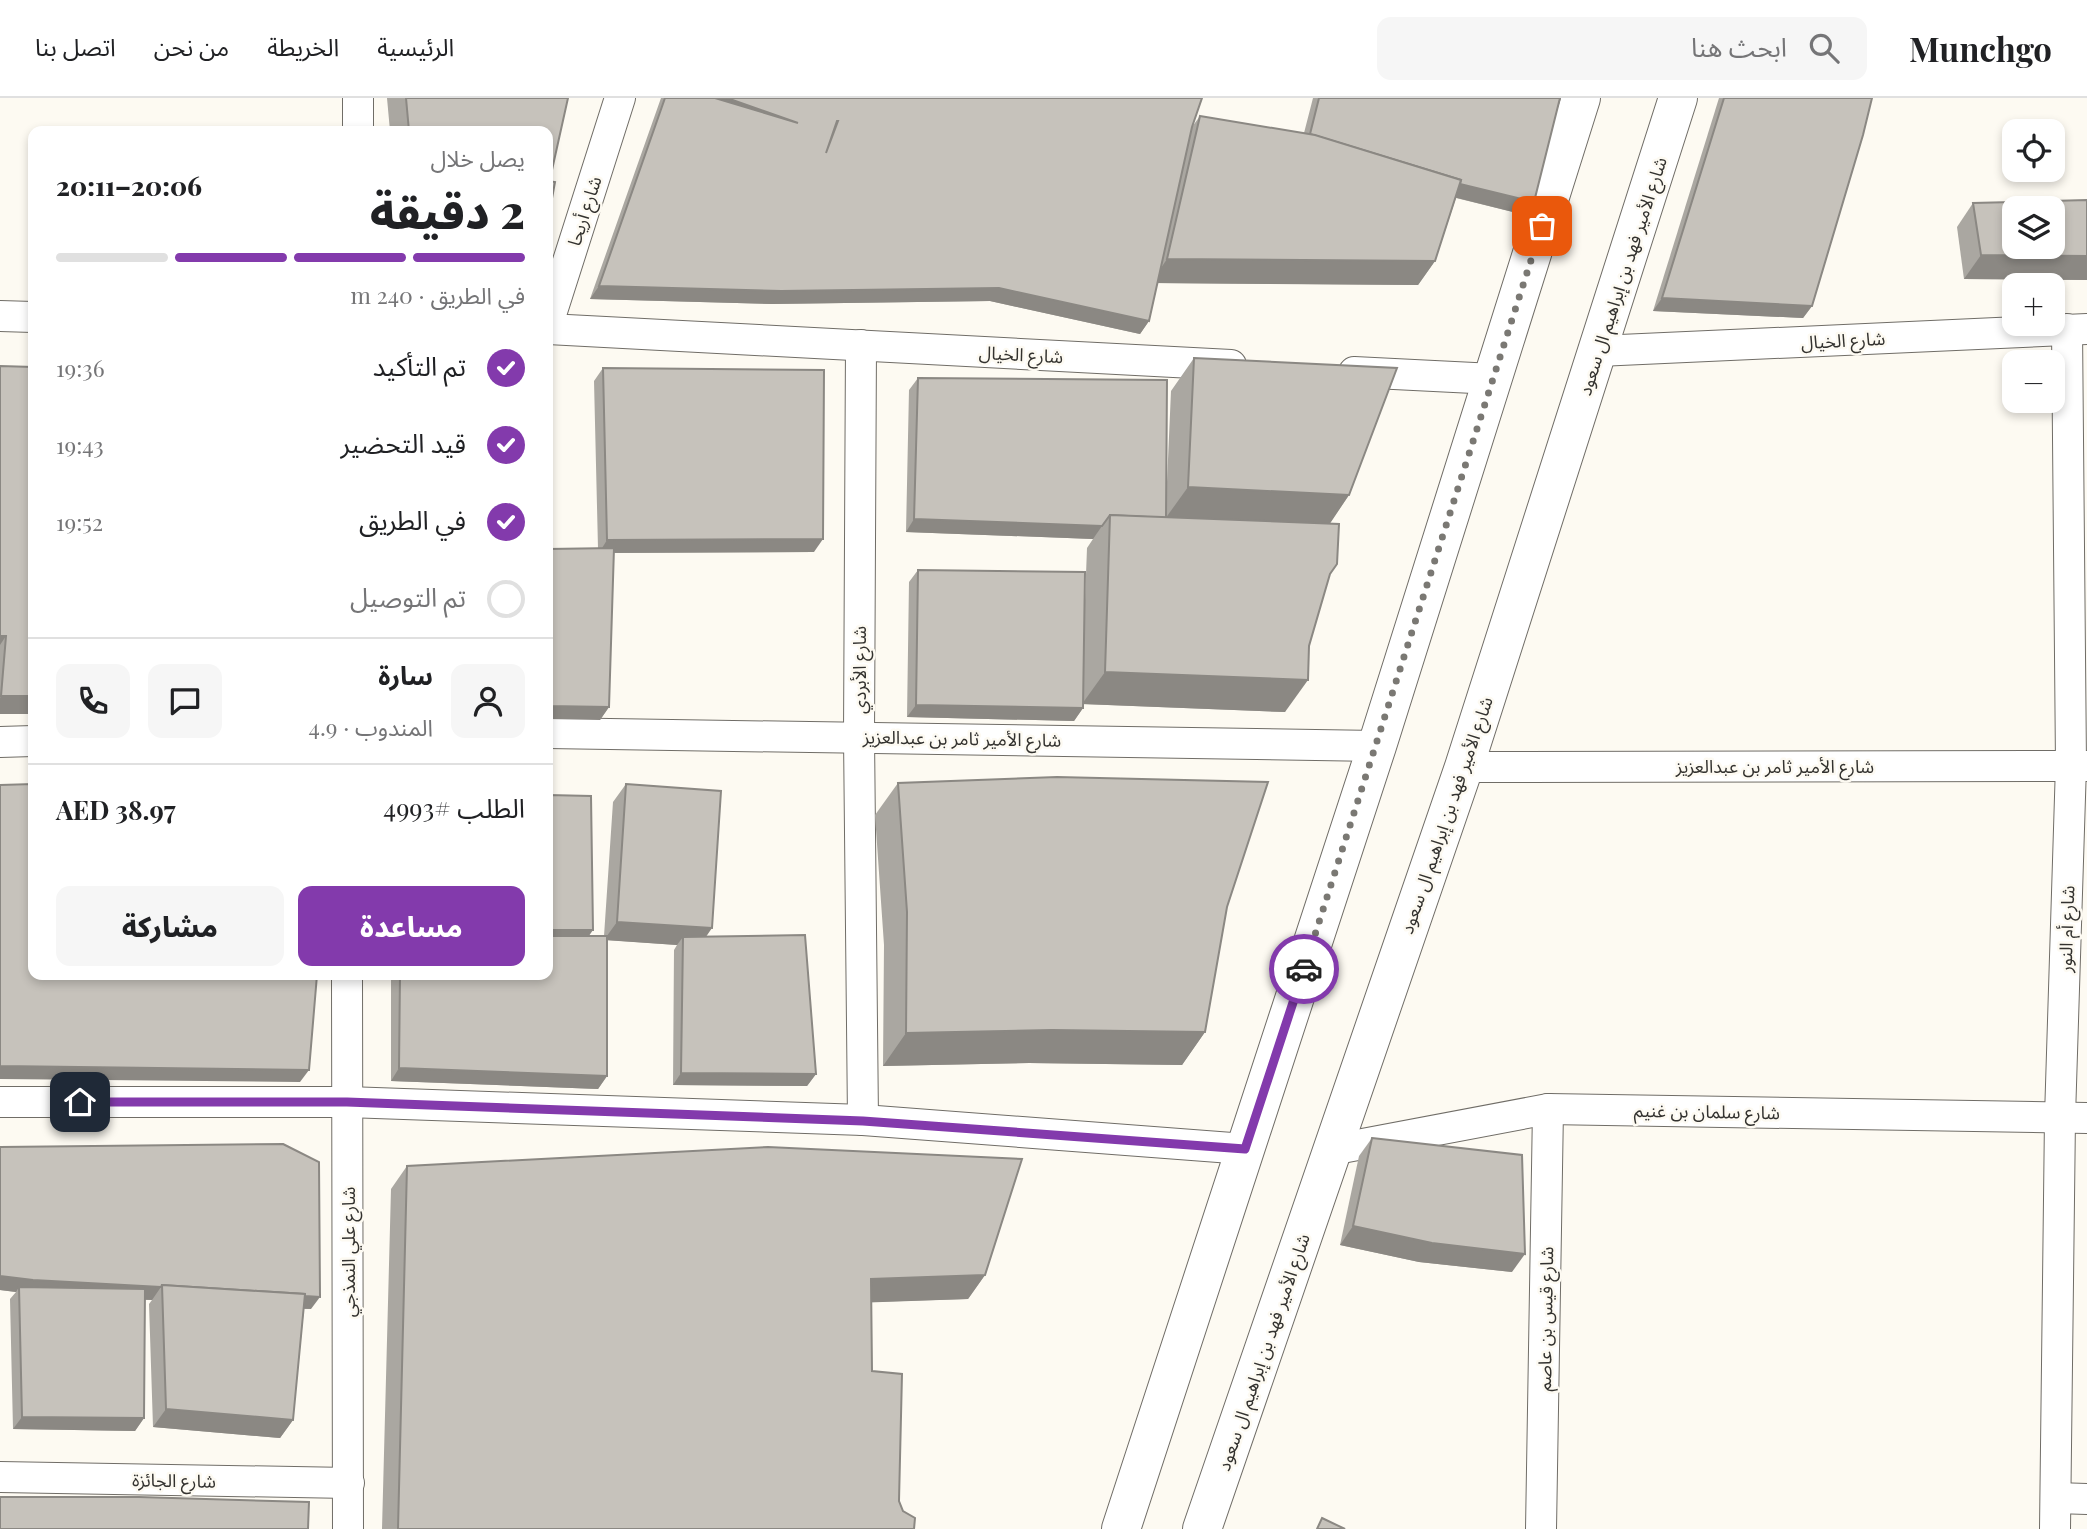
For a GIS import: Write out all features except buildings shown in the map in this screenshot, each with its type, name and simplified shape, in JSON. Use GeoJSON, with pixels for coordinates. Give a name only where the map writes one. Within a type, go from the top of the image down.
{"type":"FeatureCollection","features":[{"type":"Feature","properties":{"kind":"main road"},"geometry":{"type":"LineString","coordinates":[[1121,1529],[1377,746],[1581,98]]}},
{"type":"Feature","properties":{"kind":"main road","name":"شارع الأمير فهد بن إبراهيم ال سعود"},"geometry":{"type":"LineString","coordinates":[[1202,1529],[1464,767],[1678,98]]}},
{"type":"Feature","properties":{"kind":"street"},"geometry":{"type":"LineString","coordinates":[[358,98],[358,126]]}},
{"type":"Feature","properties":{"kind":"street","name":"شارع أريحا"},"geometry":{"type":"LineString","coordinates":[[553,310],[620,98]]}},
{"type":"Feature","properties":{"kind":"street"},"geometry":{"type":"LineString","coordinates":[[0,316],[28,317]]}},
{"type":"Feature","properties":{"kind":"street","name":"شارع الخيال"},"geometry":{"type":"LineString","coordinates":[[553,326],[1260,367]]}},
{"type":"Feature","properties":{"kind":"street","name":"شارع الخيال"},"geometry":{"type":"LineString","coordinates":[[1598,351],[2077,329]]}},
{"type":"Feature","properties":{"kind":"street","name":"شارع أم النور"},"geometry":{"type":"LineString","coordinates":[[2055,1529],[2074,1117],[2079,765],[2077,329]]}},
{"type":"Feature","properties":{"kind":"street","name":"شارع الأبردي"},"geometry":{"type":"LineString","coordinates":[[861,345],[859,736],[863,1121]]}},
{"type":"Feature","properties":{"kind":"street"},"geometry":{"type":"LineString","coordinates":[[1329,370],[1494,379]]}},
{"type":"Feature","properties":{"kind":"street","name":"شارع الأمير ثامر بن عبدالعزيز"},"geometry":{"type":"LineString","coordinates":[[553,733],[1377,746]]}},
{"type":"Feature","properties":{"kind":"street"},"geometry":{"type":"LineString","coordinates":[[0,742],[28,741]]}},
{"type":"Feature","properties":{"kind":"street","name":"شارع الأمير ثامر بن عبدالعزيز"},"geometry":{"type":"LineString","coordinates":[[1464,767],[2079,765]]}},
{"type":"Feature","properties":{"kind":"street","name":"شارع علي النمذجي"},"geometry":{"type":"LineString","coordinates":[[347,980],[348,1529]]}},
{"type":"Feature","properties":{"kind":"street"},"geometry":{"type":"LineString","coordinates":[[0,1102],[347,1102],[863,1121],[1245,1149]]}},
{"type":"Feature","properties":{"kind":"street","name":"شارع سلمان بن غنيم"},"geometry":{"type":"LineString","coordinates":[[1331,1150],[1549,1109],[2074,1117]]}},
{"type":"Feature","properties":{"kind":"street","name":"شارع قيس بن عاصم"},"geometry":{"type":"LineString","coordinates":[[1541,1529],[1549,1109]]}},
{"type":"Feature","properties":{"kind":"street","name":"شارع الجائزة"},"geometry":{"type":"LineString","coordinates":[[0,1477],[349,1483]]}},
{"type":"Feature","properties":{"kind":"street"},"geometry":{"type":"LineString","coordinates":[[2056,1498],[2087,1499]]}},
{"type":"Feature","properties":{"kind":"way so far"},"geometry":{"type":"LineString","coordinates":[[1304,969],[1542,226]]}},
{"type":"Feature","properties":{"kind":"route"},"geometry":{"type":"LineString","coordinates":[[80,1102],[347,1102],[863,1121],[1245,1149],[1304,969]]}}]}
